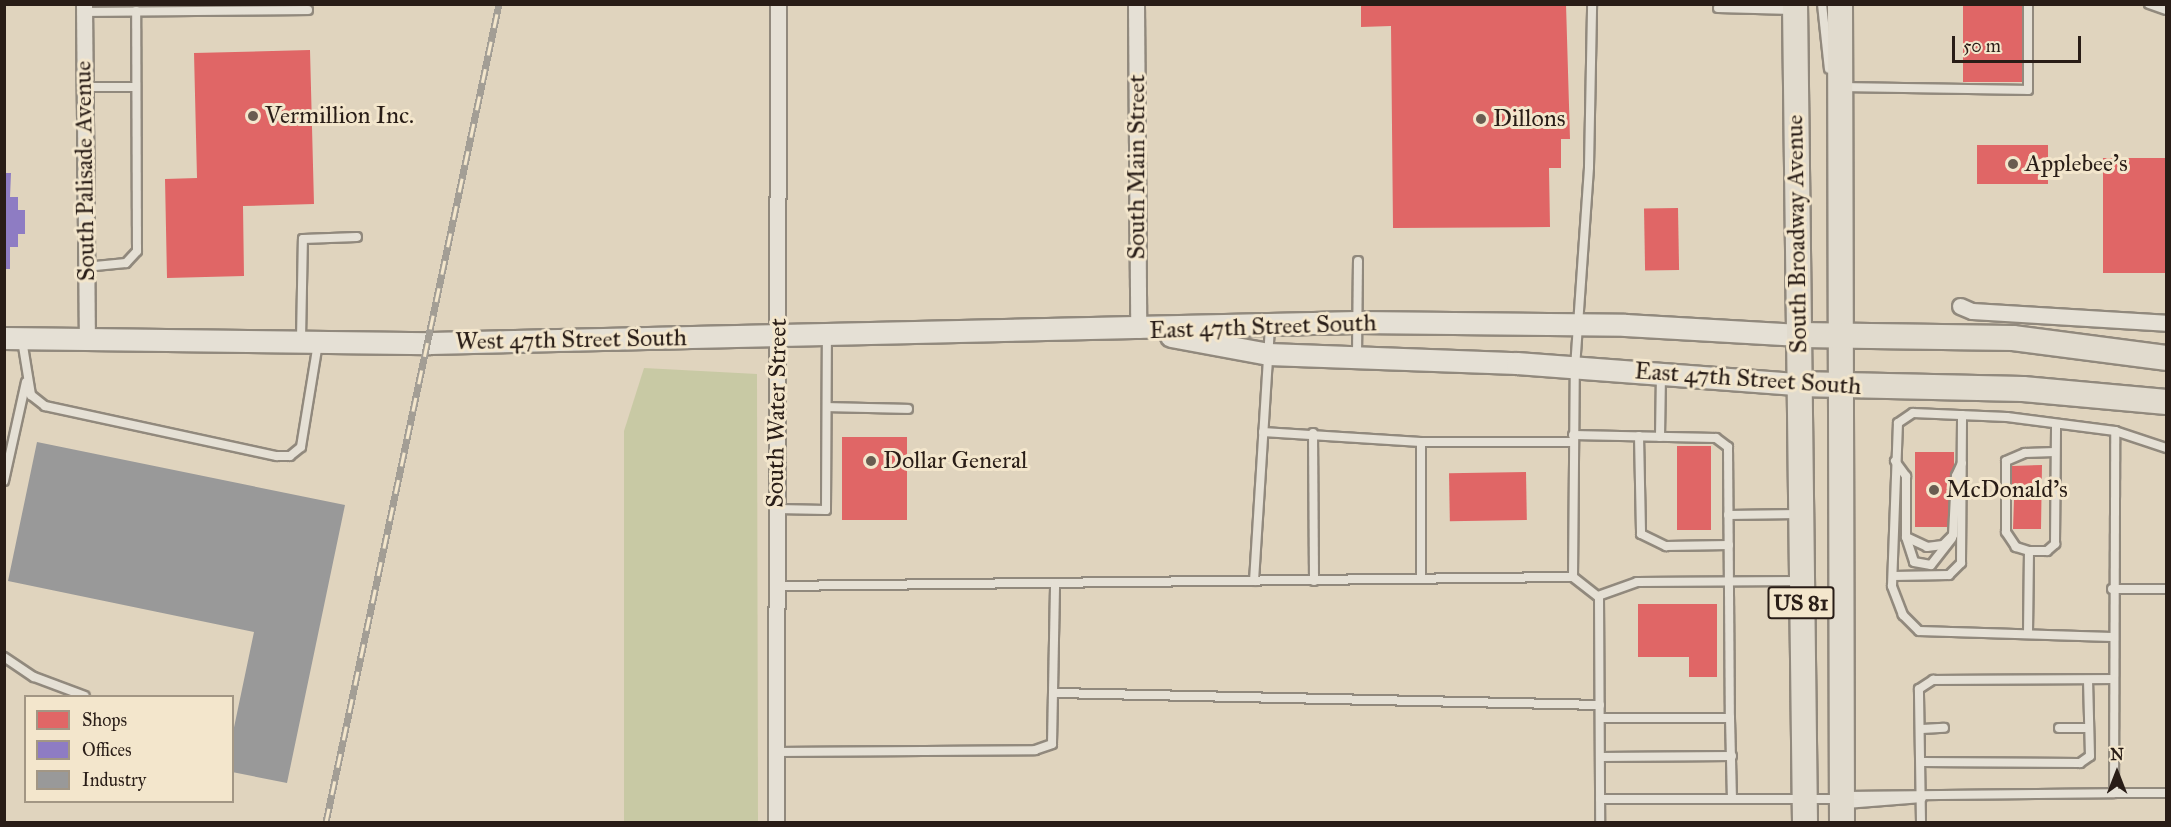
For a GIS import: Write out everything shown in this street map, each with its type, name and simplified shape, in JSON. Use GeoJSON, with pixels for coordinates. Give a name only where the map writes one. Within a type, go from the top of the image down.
{"type":"FeatureCollection","features":[{"type":"Feature","properties":{"kind":"main road","name":"South Broadway Avenue"},"geometry":{"type":"LineString","coordinates":[[1840,4],[1844,87],[1840,335],[1841,805]]}},
{"type":"Feature","properties":{"kind":"main road","name":"South Broadway Avenue"},"geometry":{"type":"LineString","coordinates":[[1798,6],[1800,334],[1798,384],[1804,811]]}},
{"type":"Feature","properties":{"kind":"main road","name":"East 47th Street South"},"geometry":{"type":"LineString","coordinates":[[1800,334],[2013,338],[2166,358]]}},
{"type":"Feature","properties":{"kind":"main road","name":"East 47th Street South"},"geometry":{"type":"LineString","coordinates":[[1798,384],[2078,395],[2166,402]]}},
{"type":"Feature","properties":{"kind":"main road"},"geometry":{"type":"LineString","coordinates":[[2078,395],[2119,386],[2166,389]]}},
{"type":"Feature","properties":{"kind":"street","name":"South Water Street"},"geometry":{"type":"LineString","coordinates":[[776,822],[778,4]]}},
{"type":"Feature","properties":{"kind":"street","name":"South Main Street"},"geometry":{"type":"LineString","coordinates":[[1136,4],[1138,330]]}},
{"type":"Feature","properties":{"kind":"street","name":"South Palisade Avenue"},"geometry":{"type":"LineString","coordinates":[[84,8],[87,338]]}},
{"type":"Feature","properties":{"kind":"street"},"geometry":{"type":"LineString","coordinates":[[1960,306],[1972,312],[2166,322]]}},
{"type":"Feature","properties":{"kind":"street","name":"East 47th Street South"},"geometry":{"type":"LineString","coordinates":[[1138,330],[1270,323],[1357,322],[1800,334]]}},
{"type":"Feature","properties":{"kind":"street","name":"West 47th Street South"},"geometry":{"type":"LineString","coordinates":[[13,338],[309,341],[777,337],[1138,330]]}},
{"type":"Feature","properties":{"kind":"street","name":"East 47th Street South"},"geometry":{"type":"LineString","coordinates":[[1138,330],[1268,354],[1357,355],[1798,384]]}},
{"type":"Feature","properties":{"kind":"lane"},"geometry":{"type":"LineString","coordinates":[[1573,577],[1575,368],[1580,327],[1592,4]]}},
{"type":"Feature","properties":{"kind":"lane"},"geometry":{"type":"LineString","coordinates":[[1822,4],[1829,69],[1844,87],[2028,90],[2028,4]]}},
{"type":"Feature","properties":{"kind":"lane"},"geometry":{"type":"LineString","coordinates":[[2149,4],[2166,10]]}},
{"type":"Feature","properties":{"kind":"lane"},"geometry":{"type":"LineString","coordinates":[[1718,8],[1798,6]]}},
{"type":"Feature","properties":{"kind":"lane"},"geometry":{"type":"LineString","coordinates":[[84,8],[136,11],[308,10]]}},
{"type":"Feature","properties":{"kind":"lane"},"geometry":{"type":"LineString","coordinates":[[85,267],[126,263],[137,251],[136,11]]}},
{"type":"Feature","properties":{"kind":"lane"},"geometry":{"type":"LineString","coordinates":[[84,87],[136,87]]}},
{"type":"Feature","properties":{"kind":"lane"},"geometry":{"type":"LineString","coordinates":[[13,338],[31,395],[45,406],[70,413],[290,456],[305,433],[309,341],[303,239],[357,237]]}},
{"type":"Feature","properties":{"kind":"lane"},"geometry":{"type":"LineString","coordinates":[[1357,355],[1358,261]]}},
{"type":"Feature","properties":{"kind":"lane"},"geometry":{"type":"LineString","coordinates":[[1254,581],[1270,323]]}},
{"type":"Feature","properties":{"kind":"lane"},"geometry":{"type":"LineString","coordinates":[[777,509],[826,510],[827,336]]}},
{"type":"Feature","properties":{"kind":"lane"},"geometry":{"type":"LineString","coordinates":[[1660,437],[1661,374]]}},
{"type":"Feature","properties":{"kind":"lane"},"geometry":{"type":"LineString","coordinates":[[4,481],[27,380]]}},
{"type":"Feature","properties":{"kind":"lane"},"geometry":{"type":"LineString","coordinates":[[828,407],[908,409]]}},
{"type":"Feature","properties":{"kind":"lane"},"geometry":{"type":"LineString","coordinates":[[2112,637],[1919,631],[1897,609],[1893,576],[1896,433],[1905,415],[1962,415],[2115,431],[2166,448]]}},
{"type":"Feature","properties":{"kind":"lane"},"geometry":{"type":"LineString","coordinates":[[1893,576],[1949,575],[1961,564],[1962,415]]}},
{"type":"Feature","properties":{"kind":"lane"},"geometry":{"type":"LineString","coordinates":[[2055,452],[2025,453],[2006,461],[2006,532],[2016,547],[2029,551],[2047,551],[2055,544],[2056,424]]}},
{"type":"Feature","properties":{"kind":"lane"},"geometry":{"type":"LineString","coordinates":[[2114,793],[2112,589],[2115,431]]}},
{"type":"Feature","properties":{"kind":"lane"},"geometry":{"type":"LineString","coordinates":[[1263,432],[1313,433],[1421,442],[1639,436],[1723,441],[1728,447],[1732,799]]}},
{"type":"Feature","properties":{"kind":"lane"},"geometry":{"type":"LineString","coordinates":[[1313,433],[1314,581]]}},
{"type":"Feature","properties":{"kind":"lane"},"geometry":{"type":"LineString","coordinates":[[1639,436],[1641,534],[1666,546],[1729,545]]}},
{"type":"Feature","properties":{"kind":"lane"},"geometry":{"type":"LineString","coordinates":[[1421,442],[1421,579]]}},
{"type":"Feature","properties":{"kind":"lane"},"geometry":{"type":"LineString","coordinates":[[1895,461],[1906,476],[1908,555],[1931,565],[1947,550],[1953,535],[1956,476],[1963,460]]}},
{"type":"Feature","properties":{"kind":"lane"},"geometry":{"type":"LineString","coordinates":[[1728,515],[1799,514]]}},
{"type":"Feature","properties":{"kind":"lane"},"geometry":{"type":"LineString","coordinates":[[1906,537],[1927,547],[1943,545],[1953,535]]}},
{"type":"Feature","properties":{"kind":"lane"},"geometry":{"type":"LineString","coordinates":[[2028,633],[2029,551]]}},
{"type":"Feature","properties":{"kind":"lane"},"geometry":{"type":"LineString","coordinates":[[776,586],[1573,577],[1598,596]]}},
{"type":"Feature","properties":{"kind":"lane"},"geometry":{"type":"LineString","coordinates":[[1598,596],[1637,582],[1800,581]]}},
{"type":"Feature","properties":{"kind":"lane"},"geometry":{"type":"LineString","coordinates":[[776,752],[1035,750],[1052,744],[1056,693],[1055,583]]}},
{"type":"Feature","properties":{"kind":"lane"},"geometry":{"type":"LineString","coordinates":[[2112,589],[2166,589]]}},
{"type":"Feature","properties":{"kind":"lane"},"geometry":{"type":"LineString","coordinates":[[1598,596],[1600,822]]}},
{"type":"Feature","properties":{"kind":"lane"},"geometry":{"type":"LineString","coordinates":[[4,657],[34,677],[82,695]]}},
{"type":"Feature","properties":{"kind":"lane"},"geometry":{"type":"LineString","coordinates":[[1921,822],[1922,729],[1915,706],[1919,689],[1933,680],[2112,679]]}},
{"type":"Feature","properties":{"kind":"lane"},"geometry":{"type":"LineString","coordinates":[[1922,762],[2080,763],[2090,756],[2086,728],[2088,680]]}},
{"type":"Feature","properties":{"kind":"lane"},"geometry":{"type":"LineString","coordinates":[[1056,693],[1600,705]]}},
{"type":"Feature","properties":{"kind":"lane"},"geometry":{"type":"LineString","coordinates":[[1600,718],[1730,718]]}},
{"type":"Feature","properties":{"kind":"lane"},"geometry":{"type":"LineString","coordinates":[[1922,729],[1944,728]]}},
{"type":"Feature","properties":{"kind":"lane"},"geometry":{"type":"LineString","coordinates":[[2059,728],[2086,728]]}},
{"type":"Feature","properties":{"kind":"lane"},"geometry":{"type":"LineString","coordinates":[[1600,757],[1732,756]]}},
{"type":"Feature","properties":{"kind":"lane"},"geometry":{"type":"LineString","coordinates":[[1600,799],[1732,799],[1804,811],[1841,805],[1922,798],[2166,793]]}},
{"type":"Feature","properties":{"kind":"green space"},"geometry":{"type":"Polygon","coordinates":[[[644,368],[757,374],[758,822],[624,822],[624,431],[644,368]]]}},
{"type":"Feature","properties":{"kind":"building: Shops","name":"Dillons"},"geometry":{"type":"Polygon","coordinates":[[[1361,4],[1566,4],[1570,139],[1561,139],[1561,168],[1549,168],[1550,227],[1393,228],[1391,26],[1361,27],[1361,4]]]}},
{"type":"Feature","properties":{"kind":"building: Shops"},"geometry":{"type":"Polygon","coordinates":[[[1963,4],[2022,4],[2022,82],[1963,82],[1963,4]]]}},
{"type":"Feature","properties":{"kind":"building: Shops","name":"Vermillion Inc."},"geometry":{"type":"Polygon","coordinates":[[[310,50],[314,204],[243,206],[244,276],[167,278],[165,179],[197,178],[194,53],[310,50]]]}},
{"type":"Feature","properties":{"kind":"building: Shops","name":"Applebee's"},"geometry":{"type":"Polygon","coordinates":[[[1977,145],[2048,145],[2048,184],[1977,184],[1977,145]]]}},
{"type":"Feature","properties":{"kind":"building: Shops"},"geometry":{"type":"Polygon","coordinates":[[[2103,158],[2166,158],[2166,273],[2103,273],[2103,158]]]}},
{"type":"Feature","properties":{"kind":"building: Shops"},"geometry":{"type":"Polygon","coordinates":[[[1678,208],[1679,270],[1645,271],[1644,209],[1678,208]]]}},
{"type":"Feature","properties":{"kind":"building: Shops"},"geometry":{"type":"Polygon","coordinates":[[[842,437],[907,437],[907,520],[842,520],[842,437]]]}},
{"type":"Feature","properties":{"kind":"building: Shops"},"geometry":{"type":"Polygon","coordinates":[[[1677,446],[1711,446],[1711,530],[1677,530],[1677,446]]]}},
{"type":"Feature","properties":{"kind":"building: Shops","name":"McDonald's"},"geometry":{"type":"Polygon","coordinates":[[[1915,452],[1954,452],[1954,527],[1915,527],[1915,452]]]}},
{"type":"Feature","properties":{"kind":"building: Shops"},"geometry":{"type":"Polygon","coordinates":[[[2042,465],[2041,529],[2013,529],[2014,499],[2008,499],[2012,466],[2042,465]]]}},
{"type":"Feature","properties":{"kind":"building: Shops"},"geometry":{"type":"Polygon","coordinates":[[[1526,472],[1527,520],[1450,521],[1449,473],[1526,472]]]}},
{"type":"Feature","properties":{"kind":"building: Shops"},"geometry":{"type":"Polygon","coordinates":[[[1638,604],[1717,604],[1717,677],[1689,677],[1689,657],[1638,657],[1638,604]]]}},
{"type":"Feature","properties":{"kind":"building: Offices"},"geometry":{"type":"Polygon","coordinates":[[[4,173],[11,173],[10,197],[18,197],[18,210],[25,210],[25,234],[18,234],[18,247],[10,247],[10,269],[4,269],[4,173]]]}},
{"type":"Feature","properties":{"kind":"building: Industry"},"geometry":{"type":"Polygon","coordinates":[[[37,442],[345,505],[287,783],[234,772],[234,727],[254,632],[8,581],[37,442]]]}},
{"type":"Feature","properties":{"kind":"railway"},"geometry":{"type":"LineString","coordinates":[[326,822],[499,4]]}},
{"type":"Feature","properties":{"kind":"place","name":"Vermillion Inc."},"geometry":{"type":"Point","coordinates":[253,116]}},
{"type":"Feature","properties":{"kind":"place","name":"Dillons"},"geometry":{"type":"Point","coordinates":[1481,119]}},
{"type":"Feature","properties":{"kind":"place","name":"Applebee's"},"geometry":{"type":"Point","coordinates":[2013,164]}},
{"type":"Feature","properties":{"kind":"place","name":"Dollar General"},"geometry":{"type":"Point","coordinates":[871,461]}},
{"type":"Feature","properties":{"kind":"place","name":"McDonald's"},"geometry":{"type":"Point","coordinates":[1934,490]}}]}
